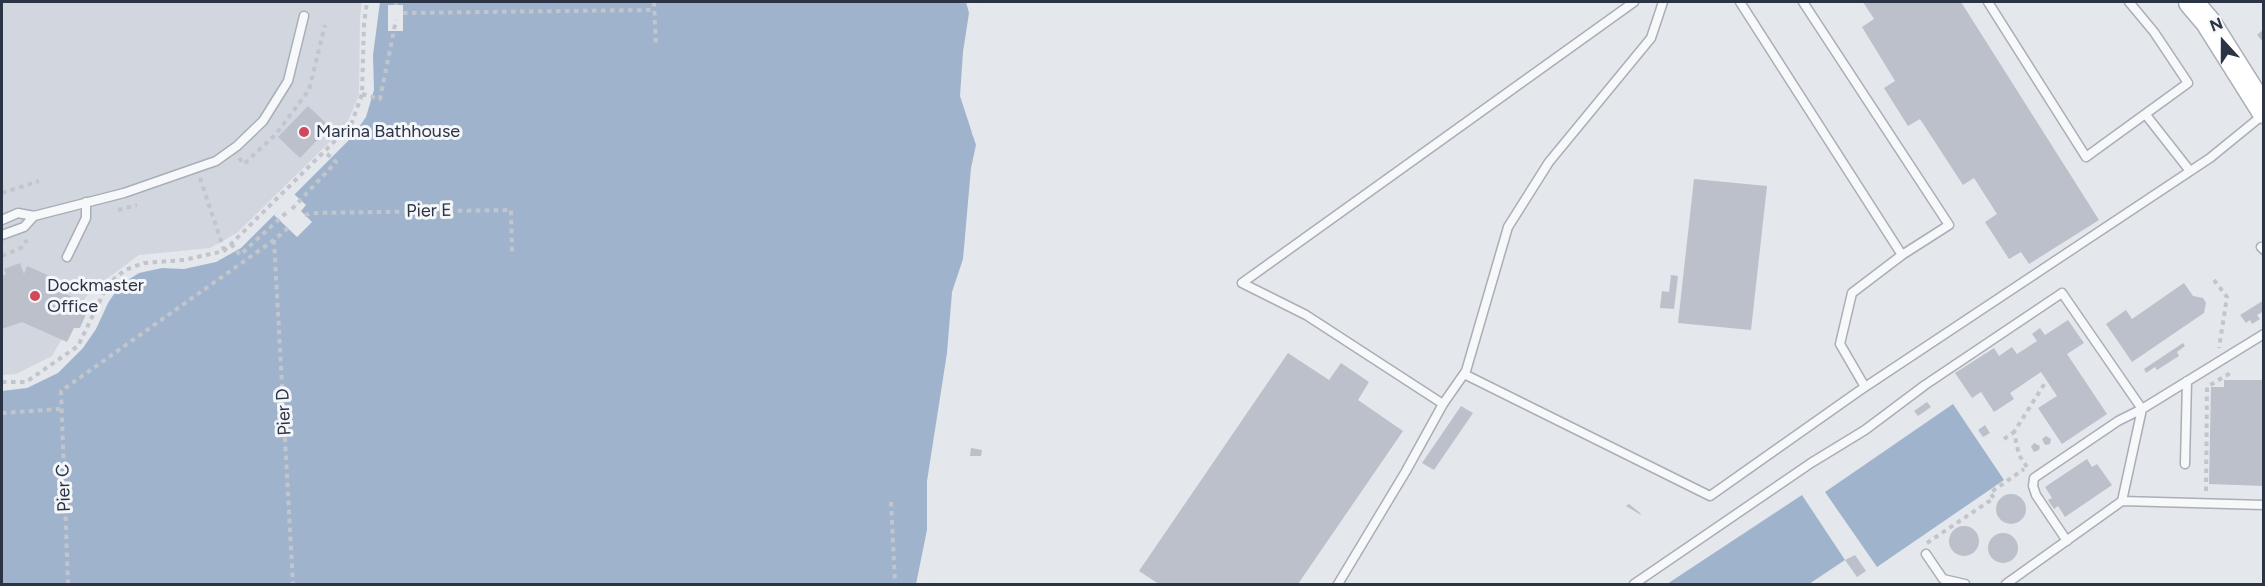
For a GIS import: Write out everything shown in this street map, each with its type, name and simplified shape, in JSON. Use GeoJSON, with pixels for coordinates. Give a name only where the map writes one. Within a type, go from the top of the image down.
{"type":"FeatureCollection","features":[{"type":"Feature","properties":{"kind":"street"},"geometry":{"type":"LineString","coordinates":[[2198,4],[2264,112]]}},
{"type":"Feature","properties":{"kind":"lane"},"geometry":{"type":"LineString","coordinates":[[1443,404],[1306,315],[1242,283],[1634,2]]}},
{"type":"Feature","properties":{"kind":"lane"},"geometry":{"type":"LineString","coordinates":[[1338,585],[1443,404],[1464,374],[1487,305],[1508,227],[1549,162],[1651,38],[1663,2]]}},
{"type":"Feature","properties":{"kind":"lane"},"geometry":{"type":"LineString","coordinates":[[1740,2],[1902,255]]}},
{"type":"Feature","properties":{"kind":"lane"},"geometry":{"type":"LineString","coordinates":[[1803,2],[1949,225],[1902,255],[1852,294],[1840,344],[1865,387]]}},
{"type":"Feature","properties":{"kind":"lane"},"geometry":{"type":"LineString","coordinates":[[1988,2],[2086,157],[2188,83],[2154,32],[2129,2]]}},
{"type":"Feature","properties":{"kind":"lane"},"geometry":{"type":"LineString","coordinates":[[2,220],[18,213],[34,216],[124,194],[216,161],[237,146],[263,121],[288,81],[304,16]]}},
{"type":"Feature","properties":{"kind":"lane"},"geometry":{"type":"LineString","coordinates":[[1464,374],[1710,496],[1865,387],[2210,158],[2264,112]]}},
{"type":"Feature","properties":{"kind":"lane"},"geometry":{"type":"LineString","coordinates":[[2146,115],[2190,171]]}},
{"type":"Feature","properties":{"kind":"lane"},"geometry":{"type":"LineString","coordinates":[[67,257],[86,218],[86,202]]}},
{"type":"Feature","properties":{"kind":"lane"},"geometry":{"type":"LineString","coordinates":[[2,235],[24,227],[34,216]]}},
{"type":"Feature","properties":{"kind":"lane"},"geometry":{"type":"LineString","coordinates":[[1634,585],[1811,463],[1866,430],[1925,385],[2062,293],[2142,409],[2122,501]]}},
{"type":"Feature","properties":{"kind":"lane"},"geometry":{"type":"LineString","coordinates":[[2067,541],[2036,495],[2033,486],[2034,478],[2118,421],[2142,409],[2264,334]]}},
{"type":"Feature","properties":{"kind":"lane"},"geometry":{"type":"LineString","coordinates":[[2185,464],[2187,381]]}},
{"type":"Feature","properties":{"kind":"lane"},"geometry":{"type":"LineString","coordinates":[[2006,585],[2122,501],[2264,505]]}},
{"type":"Feature","properties":{"kind":"lane"},"geometry":{"type":"LineString","coordinates":[[1925,550],[1943,579],[1965,585]]}},
{"type":"Feature","properties":{"kind":"path"},"geometry":{"type":"LineString","coordinates":[[2,382],[26,382],[78,346],[108,284],[125,270],[144,263],[184,260],[224,251],[351,125],[362,94],[364,23],[367,2]]}},
{"type":"Feature","properties":{"kind":"path"},"geometry":{"type":"LineString","coordinates":[[654,2],[656,47]]}},
{"type":"Feature","properties":{"kind":"path"},"geometry":{"type":"LineString","coordinates":[[403,13],[654,10]]}},
{"type":"Feature","properties":{"kind":"path"},"geometry":{"type":"LineString","coordinates":[[362,94],[380,99],[396,20]]}},
{"type":"Feature","properties":{"kind":"path"},"geometry":{"type":"LineString","coordinates":[[231,244],[240,255],[290,211],[336,162],[324,151]]}},
{"type":"Feature","properties":{"kind":"path"},"geometry":{"type":"LineString","coordinates":[[197,168],[224,251]]}},
{"type":"Feature","properties":{"kind":"path"},"geometry":{"type":"LineString","coordinates":[[2,193],[39,181]]}},
{"type":"Feature","properties":{"kind":"path","name":"Pier E"},"geometry":{"type":"LineString","coordinates":[[305,215],[511,210],[512,253]]}},
{"type":"Feature","properties":{"kind":"path"},"geometry":{"type":"LineString","coordinates":[[274,240],[288,228]]}},
{"type":"Feature","properties":{"kind":"path","name":"Pier C"},"geometry":{"type":"LineString","coordinates":[[68,585],[61,391],[274,240]]}},
{"type":"Feature","properties":{"kind":"path","name":"Pier D"},"geometry":{"type":"LineString","coordinates":[[274,240],[293,585]]}},
{"type":"Feature","properties":{"kind":"path"},"geometry":{"type":"LineString","coordinates":[[2214,280],[2227,297],[2220,348]]}},
{"type":"Feature","properties":{"kind":"path"},"geometry":{"type":"LineString","coordinates":[[2229,367],[2234,378]]}},
{"type":"Feature","properties":{"kind":"path"},"geometry":{"type":"LineString","coordinates":[[2205,504],[2207,387],[2232,372]]}},
{"type":"Feature","properties":{"kind":"path"},"geometry":{"type":"LineString","coordinates":[[2004,439],[2014,432],[2045,384]]}},
{"type":"Feature","properties":{"kind":"path"},"geometry":{"type":"LineString","coordinates":[[2,413],[60,409]]}},
{"type":"Feature","properties":{"kind":"path"},"geometry":{"type":"LineString","coordinates":[[2014,432],[2019,455],[2034,478]]}},
{"type":"Feature","properties":{"kind":"path"},"geometry":{"type":"LineString","coordinates":[[1925,550],[1994,498],[1990,493],[2027,467]]}},
{"type":"Feature","properties":{"kind":"path"},"geometry":{"type":"LineString","coordinates":[[891,502],[895,585]]}},
{"type":"Feature","properties":{"kind":"shaded area"},"geometry":{"type":"Polygon","coordinates":[[[2,2],[362,2],[359,95],[346,126],[237,233],[210,248],[139,255],[89,292],[52,356],[16,374],[2,375],[2,2]]]}},
{"type":"Feature","properties":{"kind":"water"},"geometry":{"type":"Polygon","coordinates":[[[380,2],[974,2],[968,86],[972,134],[980,147],[932,584],[2,584],[2,391],[27,388],[58,373],[83,348],[120,285],[139,273],[162,268],[184,269],[216,262],[241,248],[352,137],[366,117],[374,90],[373,55],[380,2]]]}},
{"type":"Feature","properties":{"kind":"water"},"geometry":{"type":"Polygon","coordinates":[[[1953,404],[2004,480],[1877,567],[1825,492],[1953,404]]]}},
{"type":"Feature","properties":{"kind":"water"},"geometry":{"type":"Polygon","coordinates":[[[1802,495],[1845,560],[1809,584],[1667,584],[1802,495]]]}},
{"type":"Feature","properties":{"kind":"pier"},"geometry":{"type":"Polygon","coordinates":[[[966,2],[977,2],[979,34],[971,87],[975,133],[983,147],[968,319],[935,584],[916,584],[927,530],[927,481],[947,353],[952,292],[963,259],[971,168],[976,145],[960,96],[969,13],[966,2]]]}},
{"type":"Feature","properties":{"kind":"pier"},"geometry":{"type":"Polygon","coordinates":[[[388,5],[403,5],[403,31],[388,31],[388,5]]]}},
{"type":"Feature","properties":{"kind":"pier"},"geometry":{"type":"Polygon","coordinates":[[[294,194],[306,205],[301,211],[312,222],[297,237],[274,215],[294,194]]]}},
{"type":"Feature","properties":{"kind":"building"},"geometry":{"type":"Polygon","coordinates":[[[1863,2],[1961,2],[2099,220],[2029,264],[2021,252],[2009,259],[1985,222],[1997,214],[1974,178],[1963,185],[1920,119],[1908,126],[1884,88],[1895,81],[1862,27],[1874,19],[1863,2]]]}},
{"type":"Feature","properties":{"kind":"building"},"geometry":{"type":"Polygon","coordinates":[[[2264,29],[2264,43],[2257,35],[2264,29]]]}},
{"type":"Feature","properties":{"kind":"building","name":"Marina Bathhouse"},"geometry":{"type":"Polygon","coordinates":[[[308,106],[330,127],[300,158],[278,137],[308,106]]]}},
{"type":"Feature","properties":{"kind":"building"},"geometry":{"type":"Polygon","coordinates":[[[1694,179],[1767,186],[1751,330],[1678,323],[1694,179]]]}},
{"type":"Feature","properties":{"kind":"building","name":"Dockmaster Office"},"geometry":{"type":"Polygon","coordinates":[[[20,263],[24,274],[27,266],[52,277],[48,286],[90,305],[80,328],[74,328],[67,342],[22,322],[2,329],[2,276],[6,274],[4,269],[20,263]]]}},
{"type":"Feature","properties":{"kind":"building"},"geometry":{"type":"Polygon","coordinates":[[[1671,275],[1678,276],[1674,309],[1660,308],[1662,291],[1669,292],[1671,275]]]}},
{"type":"Feature","properties":{"kind":"building"},"geometry":{"type":"Polygon","coordinates":[[[2184,283],[2193,296],[2203,298],[2206,303],[2204,313],[2132,362],[2106,324],[2126,310],[2132,319],[2184,283]]]}},
{"type":"Feature","properties":{"kind":"building"},"geometry":{"type":"Polygon","coordinates":[[[2264,300],[2264,311],[2257,315],[2260,319],[2252,324],[2250,320],[2246,323],[2240,315],[2264,300]]]}},
{"type":"Feature","properties":{"kind":"building"},"geometry":{"type":"Polygon","coordinates":[[[2068,320],[2084,343],[2067,354],[2107,414],[2062,444],[2038,408],[2057,396],[2041,372],[2010,393],[2014,399],[1994,412],[1981,392],[1972,398],[1955,373],[1994,348],[1999,356],[2012,347],[2017,354],[2037,341],[2032,334],[2040,328],[2045,335],[2068,320]]]}},
{"type":"Feature","properties":{"kind":"building"},"geometry":{"type":"Polygon","coordinates":[[[2183,343],[2185,346],[2177,352],[2179,356],[2157,370],[2155,367],[2146,373],[2144,369],[2183,343]]]}},
{"type":"Feature","properties":{"kind":"building"},"geometry":{"type":"Polygon","coordinates":[[[1288,353],[1329,380],[1341,363],[1369,382],[1358,400],[1403,431],[1298,584],[1159,584],[1139,571],[1288,353]]]}},
{"type":"Feature","properties":{"kind":"building"},"geometry":{"type":"Polygon","coordinates":[[[2224,380],[2264,380],[2264,486],[2209,484],[2211,387],[2224,387],[2224,380]]]}},
{"type":"Feature","properties":{"kind":"building"},"geometry":{"type":"Polygon","coordinates":[[[1927,402],[1931,407],[1918,416],[1914,411],[1927,402]]]}},
{"type":"Feature","properties":{"kind":"building"},"geometry":{"type":"Polygon","coordinates":[[[1461,406],[1473,413],[1434,470],[1422,463],[1461,406]]]}},
{"type":"Feature","properties":{"kind":"building"},"geometry":{"type":"Polygon","coordinates":[[[1985,425],[1990,433],[1983,437],[1978,430],[1985,425]]]}},
{"type":"Feature","properties":{"kind":"building"},"geometry":{"type":"Polygon","coordinates":[[[2046,436],[2051,439],[2050,444],[2045,445],[2042,439],[2046,436]]]}},
{"type":"Feature","properties":{"kind":"building"},"geometry":{"type":"Polygon","coordinates":[[[2034,443],[2040,446],[2039,450],[2034,452],[2031,447],[2034,443]]]}},
{"type":"Feature","properties":{"kind":"building"},"geometry":{"type":"Polygon","coordinates":[[[971,448],[982,450],[981,456],[970,456],[971,448]]]}},
{"type":"Feature","properties":{"kind":"building"},"geometry":{"type":"Polygon","coordinates":[[[2087,459],[2092,467],[2097,464],[2112,485],[2065,517],[2058,506],[2054,509],[2048,500],[2052,498],[2045,487],[2087,459]]]}},
{"type":"Feature","properties":{"kind":"building"},"geometry":{"type":"Polygon","coordinates":[[[2011,494],[2022,498],[2026,509],[2022,520],[2011,524],[2000,520],[1996,509],[2000,498],[2011,494]]]}},
{"type":"Feature","properties":{"kind":"building"},"geometry":{"type":"Polygon","coordinates":[[[1629,504],[1640,513],[1641,515],[1626,506],[1629,504]]]}},
{"type":"Feature","properties":{"kind":"building"},"geometry":{"type":"Polygon","coordinates":[[[1964,526],[1975,530],[1979,541],[1975,552],[1964,556],[1953,552],[1949,541],[1953,530],[1964,526]]]}},
{"type":"Feature","properties":{"kind":"building"},"geometry":{"type":"Polygon","coordinates":[[[2003,533],[2014,537],[2018,548],[2014,559],[2003,563],[1992,559],[1988,548],[1992,537],[2003,533]]]}},
{"type":"Feature","properties":{"kind":"building"},"geometry":{"type":"Polygon","coordinates":[[[1855,555],[1866,571],[1857,577],[1845,560],[1855,555]]]}},
{"type":"Feature","properties":{"kind":"place","name":"Marina Bathhouse"},"geometry":{"type":"Point","coordinates":[304,132]}},
{"type":"Feature","properties":{"kind":"place","name":"Dockmaster Office"},"geometry":{"type":"Point","coordinates":[35,296]}}]}
